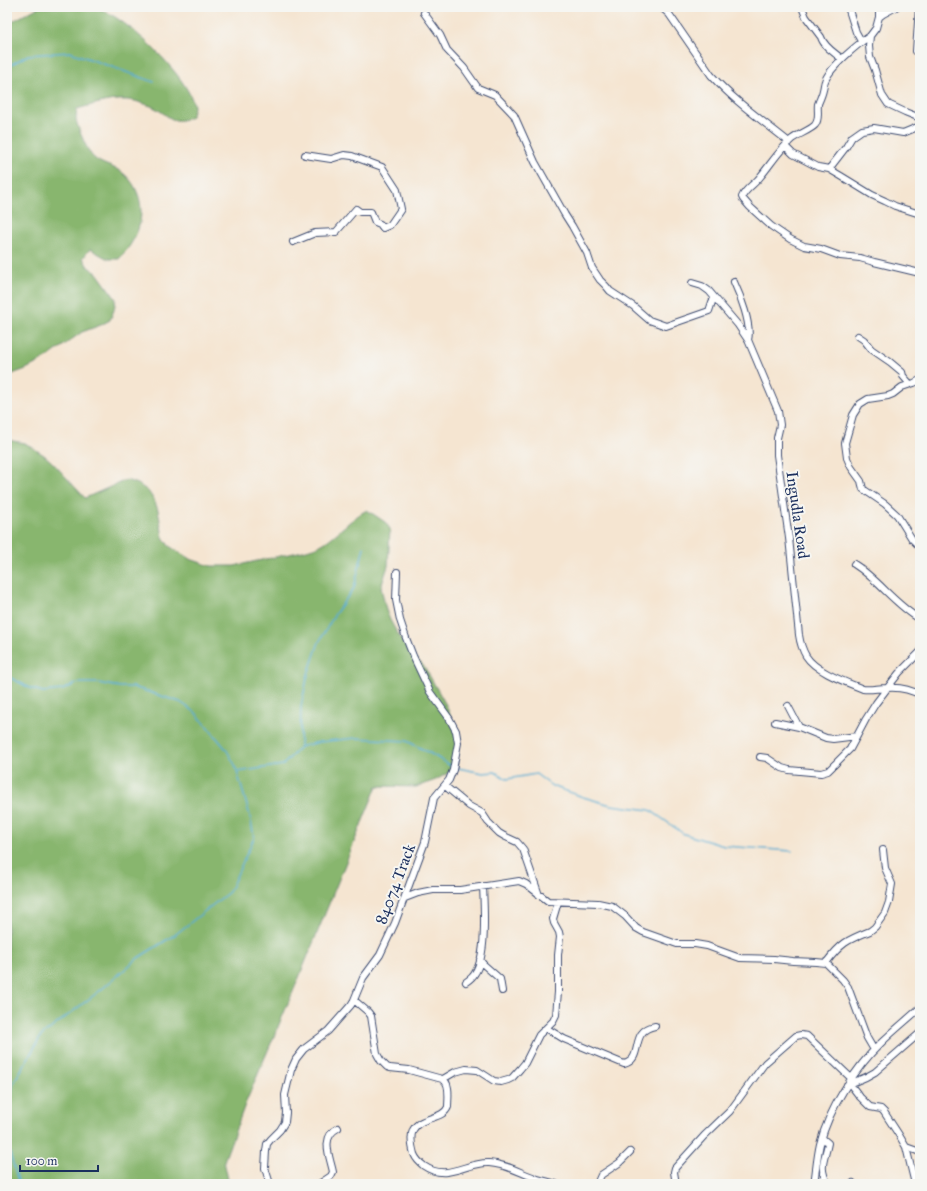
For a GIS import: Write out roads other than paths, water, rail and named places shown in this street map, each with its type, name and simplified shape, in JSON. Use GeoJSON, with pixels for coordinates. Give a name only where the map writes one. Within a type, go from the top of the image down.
{"type":"FeatureCollection","features":[{"type":"Feature","properties":{"kind":"street"},"geometry":{"type":"LineString","coordinates":[[661,7],[669,14],[718,83],[787,144],[793,154],[818,167],[829,170],[895,206],[920,214]]}},
{"type":"Feature","properties":{"kind":"street"},"geometry":{"type":"LineString","coordinates":[[802,7],[806,18],[821,37],[822,41],[842,59]]}},
{"type":"Feature","properties":{"kind":"street"},"geometry":{"type":"LineString","coordinates":[[848,7],[856,32],[861,41]]}},
{"type":"Feature","properties":{"kind":"street"},"geometry":{"type":"LineString","coordinates":[[879,7],[879,17],[876,28],[870,36],[861,41],[830,71],[825,80],[818,105],[818,118],[815,125],[787,144],[761,177],[743,194],[742,197],[750,207],[771,226],[790,239],[804,246],[821,249],[840,256],[860,258],[920,273]]}},
{"type":"Feature","properties":{"kind":"street"},"geometry":{"type":"LineString","coordinates":[[879,17],[896,7]]}},
{"type":"Feature","properties":{"kind":"street"},"geometry":{"type":"LineString","coordinates":[[916,51],[919,7]]}},
{"type":"Feature","properties":{"kind":"street"},"geometry":{"type":"LineString","coordinates":[[424,12],[440,35],[447,50],[464,68],[478,88],[495,95],[514,115],[535,162],[587,253],[592,268],[610,291],[633,306],[649,320],[666,326],[709,311],[712,302],[716,298]]}},
{"type":"Feature","properties":{"kind":"street"},"geometry":{"type":"LineString","coordinates":[[870,36],[870,57],[876,70],[883,97],[888,104],[920,118]]}},
{"type":"Feature","properties":{"kind":"street"},"geometry":{"type":"LineString","coordinates":[[829,170],[852,137],[862,130],[874,128],[903,133],[920,126]]}},
{"type":"Feature","properties":{"kind":"street"},"geometry":{"type":"LineString","coordinates":[[292,242],[315,233],[336,232],[356,209],[360,212],[371,212],[376,222],[383,228],[390,225],[401,209],[398,190],[382,167],[352,156],[344,155],[331,159],[305,155]]}},
{"type":"Feature","properties":{"kind":"street"},"geometry":{"type":"LineString","coordinates":[[734,282],[748,329],[748,340]]}},
{"type":"Feature","properties":{"kind":"street","name":"Ingudla Road"},"geometry":{"type":"LineString","coordinates":[[692,283],[704,288],[716,298],[748,340],[780,417],[777,438],[777,455],[789,538],[799,635],[802,647],[809,661],[832,675],[863,689],[904,689],[920,695]]}},
{"type":"Feature","properties":{"kind":"street"},"geometry":{"type":"LineString","coordinates":[[858,336],[864,340],[871,349],[902,372],[903,376],[910,384]]}},
{"type":"Feature","properties":{"kind":"street"},"geometry":{"type":"LineString","coordinates":[[920,380],[888,396],[868,399],[860,404],[853,415],[845,444],[847,458],[863,489],[885,504],[897,515],[912,539],[920,547]]}},
{"type":"Feature","properties":{"kind":"street"},"geometry":{"type":"LineString","coordinates":[[854,564],[864,570],[909,612],[920,619]]}},
{"type":"Feature","properties":{"kind":"street","name":"84074 Track"},"geometry":{"type":"LineString","coordinates":[[270,1184],[265,1168],[267,1144],[285,1122],[285,1094],[291,1070],[296,1059],[304,1048],[328,1031],[342,1016],[354,1000],[363,978],[380,955],[405,898],[425,842],[434,798],[445,786],[454,770],[458,743],[456,731],[449,718],[430,692],[406,638],[400,620],[396,600],[397,572]]}},
{"type":"Feature","properties":{"kind":"street"},"geometry":{"type":"LineString","coordinates":[[760,757],[767,758],[782,768],[789,770],[821,773],[828,770],[850,749],[876,704],[899,673],[920,652]]}},
{"type":"Feature","properties":{"kind":"street"},"geometry":{"type":"LineString","coordinates":[[788,706],[799,727]]}},
{"type":"Feature","properties":{"kind":"street"},"geometry":{"type":"LineString","coordinates":[[776,722],[799,727],[822,737],[857,736]]}},
{"type":"Feature","properties":{"kind":"street"},"geometry":{"type":"LineString","coordinates":[[445,786],[469,806],[482,812],[488,822],[499,833],[520,844],[539,895]]}},
{"type":"Feature","properties":{"kind":"street"},"geometry":{"type":"LineString","coordinates":[[826,964],[834,952],[846,942],[873,929],[887,907],[892,884],[885,868],[883,850]]}},
{"type":"Feature","properties":{"kind":"street"},"geometry":{"type":"LineString","coordinates":[[405,898],[418,893],[433,890],[460,890],[519,881],[526,884],[548,901],[606,904],[618,910],[636,928],[643,932],[677,944],[707,946],[740,958],[774,959],[826,964],[845,983],[867,1038],[874,1050]]}},
{"type":"Feature","properties":{"kind":"street"},"geometry":{"type":"LineString","coordinates":[[466,982],[475,973],[480,960],[484,932],[483,886]]}},
{"type":"Feature","properties":{"kind":"street"},"geometry":{"type":"LineString","coordinates":[[443,1079],[455,1072],[466,1069],[476,1070],[494,1081],[501,1082],[508,1080],[515,1075],[525,1063],[539,1035],[555,1018],[558,992],[560,934],[552,919],[558,902]]}},
{"type":"Feature","properties":{"kind":"street"},"geometry":{"type":"LineString","coordinates":[[480,960],[500,979],[502,991]]}},
{"type":"Feature","properties":{"kind":"street"},"geometry":{"type":"LineString","coordinates":[[354,1000],[371,1016],[377,1054],[384,1065],[390,1068],[409,1070],[443,1079],[448,1085],[448,1107],[446,1110],[442,1114],[423,1121],[416,1126],[412,1135],[412,1148],[419,1162],[427,1168],[444,1173],[469,1166],[488,1163],[502,1165],[538,1179],[556,1184]]}},
{"type":"Feature","properties":{"kind":"street"},"geometry":{"type":"LineString","coordinates":[[814,1184],[822,1138],[831,1115],[850,1082],[880,1043],[920,1008]]}},
{"type":"Feature","properties":{"kind":"street"},"geometry":{"type":"LineString","coordinates":[[546,1028],[564,1039],[624,1064],[631,1061],[634,1057],[637,1042],[641,1035],[647,1029],[655,1026]]}},
{"type":"Feature","properties":{"kind":"street"},"geometry":{"type":"LineString","coordinates":[[850,1082],[866,1077],[879,1069],[920,1033]]}},
{"type":"Feature","properties":{"kind":"street"},"geometry":{"type":"LineString","coordinates":[[676,1184],[674,1172],[675,1168],[704,1136],[730,1111],[765,1063],[796,1036],[801,1035],[807,1036],[850,1082],[860,1098],[870,1107],[884,1112],[906,1147],[915,1184]]}},
{"type":"Feature","properties":{"kind":"street"},"geometry":{"type":"LineString","coordinates":[[319,1184],[331,1176],[333,1171],[328,1152],[328,1141],[329,1135],[338,1128]]}},
{"type":"Feature","properties":{"kind":"street"},"geometry":{"type":"LineString","coordinates":[[822,1138],[828,1143],[822,1166],[823,1174],[828,1184]]}},
{"type":"Feature","properties":{"kind":"street"},"geometry":{"type":"LineString","coordinates":[[906,1147],[920,1152]]}},
{"type":"Feature","properties":{"kind":"street"},"geometry":{"type":"LineString","coordinates":[[597,1184],[601,1175],[619,1163],[630,1152]]}},
{"type":"Feature","properties":{"kind":"waterway"},"geometry":{"type":"LineString","coordinates":[[7,67],[28,55],[70,52],[154,82]]}},
{"type":"Feature","properties":{"kind":"waterway"},"geometry":{"type":"LineString","coordinates":[[300,747],[301,706],[308,674],[319,642],[335,614],[354,588],[364,547]]}},
{"type":"Feature","properties":{"kind":"waterway"},"geometry":{"type":"LineString","coordinates":[[7,676],[30,688],[43,692],[62,690],[78,683],[98,683],[120,687],[133,687],[180,702],[195,712],[226,749],[235,765],[250,816],[254,838],[229,892],[176,934],[138,958],[102,989],[41,1036],[13,1084],[7,1123]]}},
{"type":"Feature","properties":{"kind":"waterway"},"geometry":{"type":"LineString","coordinates":[[237,772],[283,765],[300,747],[319,742],[356,738],[407,741],[451,766]]}},
{"type":"Feature","properties":{"kind":"waterway"},"geometry":{"type":"LineString","coordinates":[[458,768],[483,773],[495,772],[507,779],[536,774],[552,786],[583,797],[611,805],[650,810],[684,834],[724,846],[792,851]]}},
{"type":"Feature","properties":{"kind":"waterway"},"geometry":{"type":"LineString","coordinates":[[7,1144],[19,1184]]}}]}
